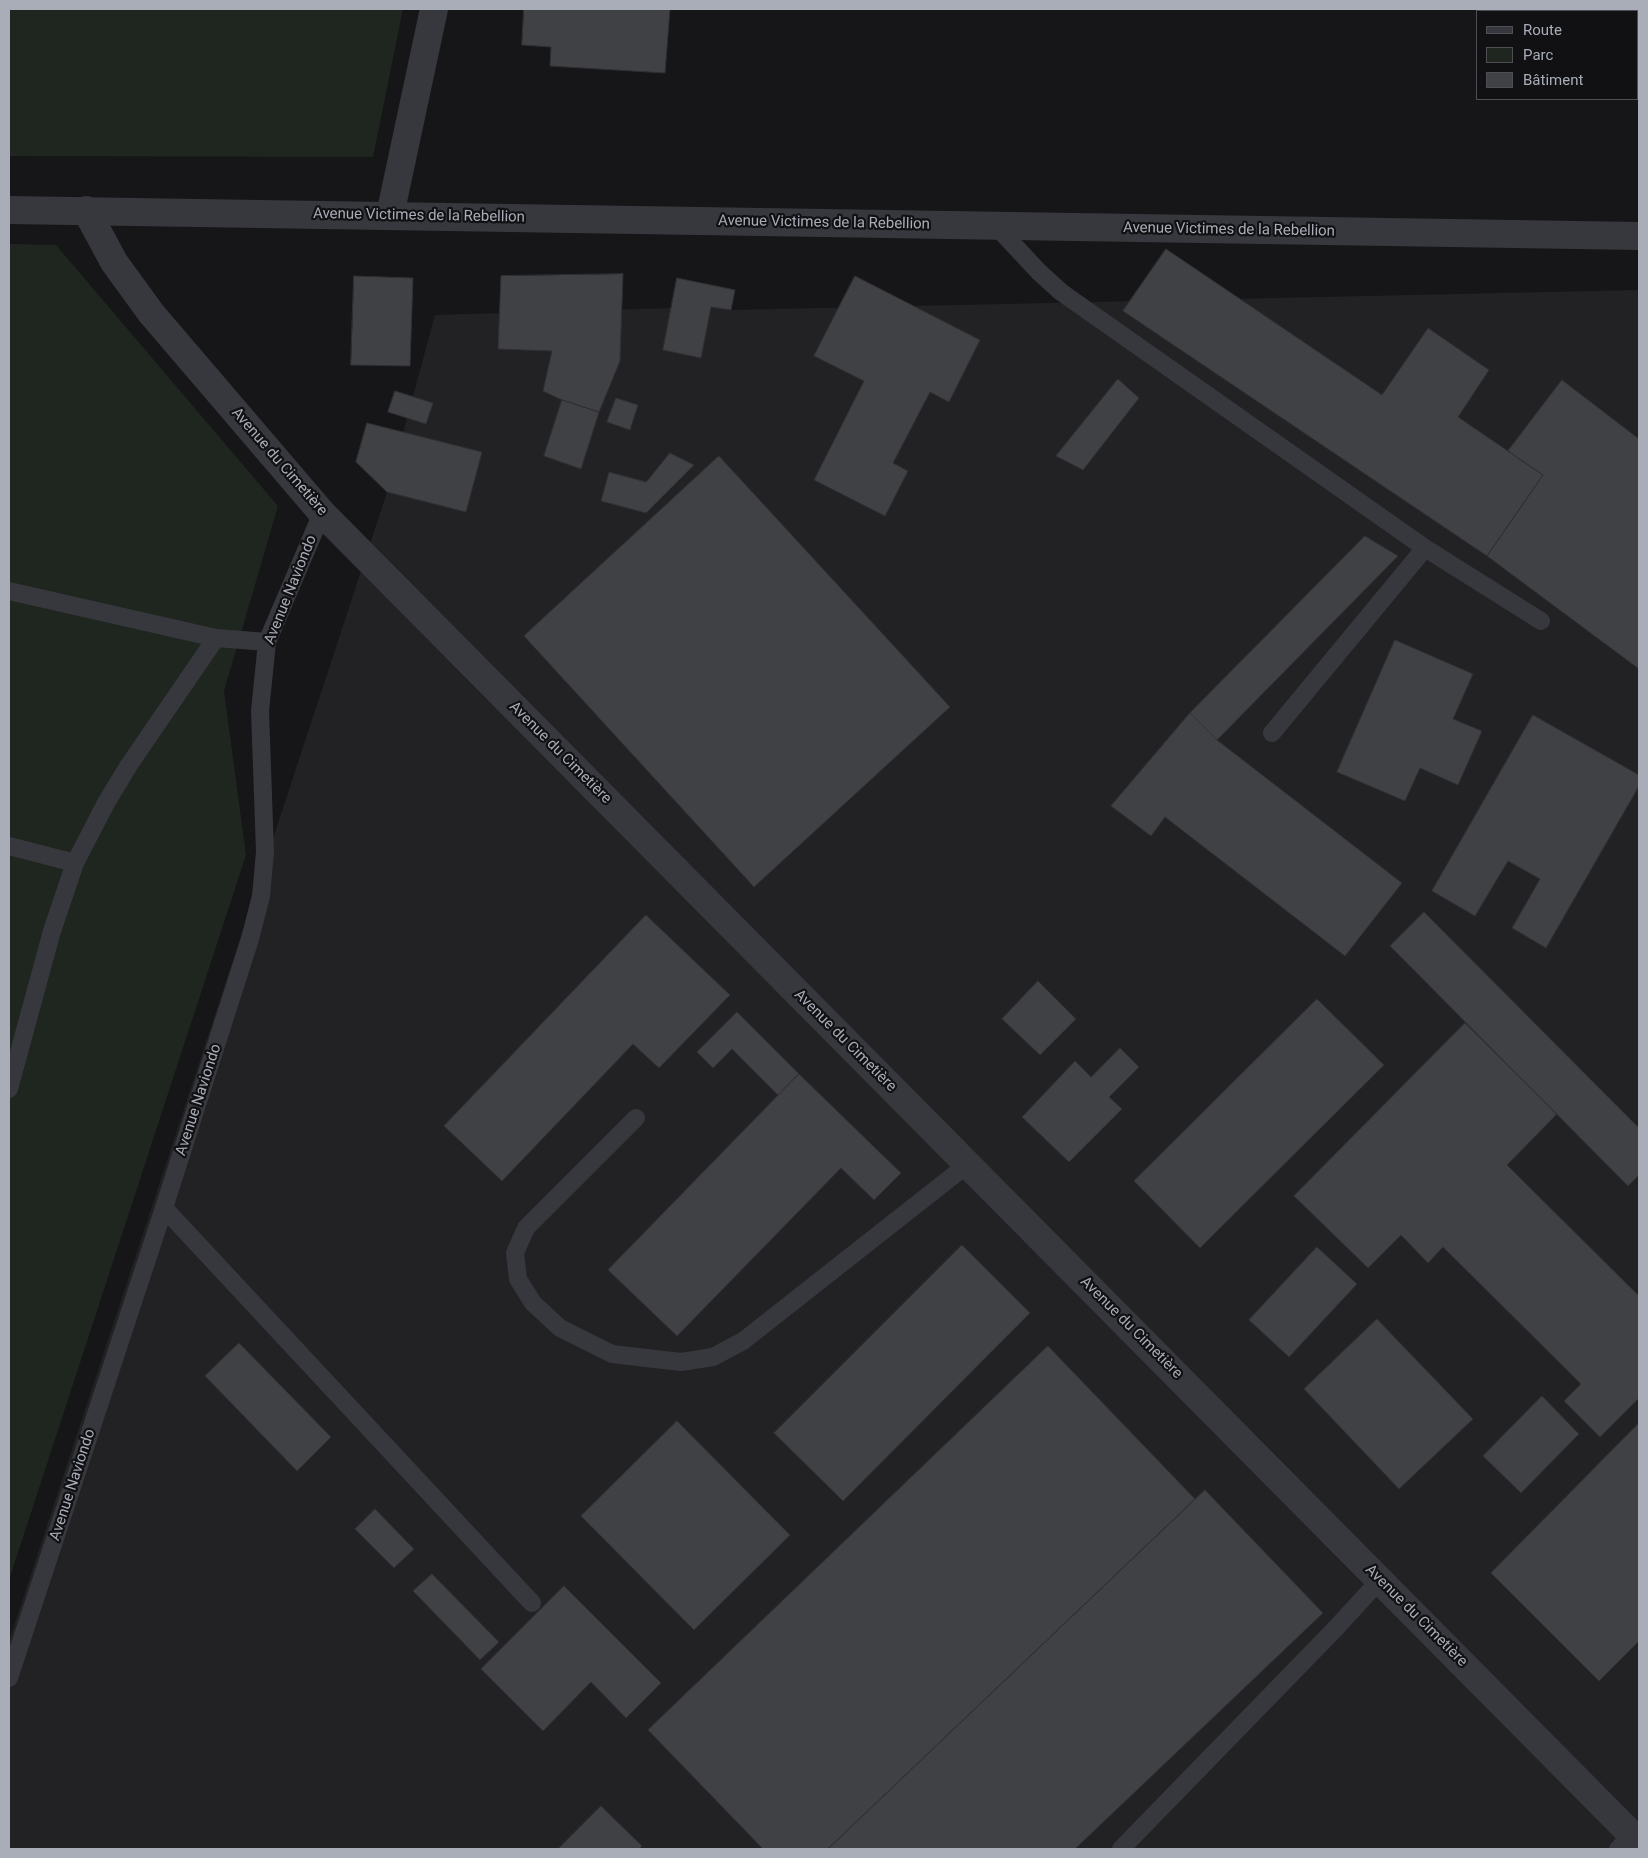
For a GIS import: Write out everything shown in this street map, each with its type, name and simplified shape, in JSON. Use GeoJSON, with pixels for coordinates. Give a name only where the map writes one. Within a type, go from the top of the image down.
{"type":"FeatureCollection","features":[{"type":"Feature","properties":{"kind":"street"},"geometry":{"type":"LineString","coordinates":[[390,215],[434,9]]}},
{"type":"Feature","properties":{"kind":"street","name":"Avenue Victimes de la Rebellion"},"geometry":{"type":"LineString","coordinates":[[9,210],[1639,236]]}},
{"type":"Feature","properties":{"kind":"street","name":"Avenue du Cimetière"},"geometry":{"type":"LineString","coordinates":[[86,210],[114,262],[150,313],[322,513],[1380,1580],[1630,1842]]}},
{"type":"Feature","properties":{"kind":"lane"},"geometry":{"type":"LineString","coordinates":[[996,226],[1039,272],[1062,292],[1425,548],[1541,621]]}},
{"type":"Feature","properties":{"kind":"lane","name":"Avenue Naviondo"},"geometry":{"type":"LineString","coordinates":[[9,1678],[164,1208],[250,939],[261,896],[265,852],[260,711],[267,642],[322,513]]}},
{"type":"Feature","properties":{"kind":"lane"},"geometry":{"type":"LineString","coordinates":[[1272,732],[1425,548]]}},
{"type":"Feature","properties":{"kind":"lane"},"geometry":{"type":"LineString","coordinates":[[9,591],[216,638],[267,642]]}},
{"type":"Feature","properties":{"kind":"lane"},"geometry":{"type":"LineString","coordinates":[[9,1089],[52,931],[75,863],[106,803],[129,765],[216,638]]}},
{"type":"Feature","properties":{"kind":"lane"},"geometry":{"type":"LineString","coordinates":[[9,846],[75,863]]}},
{"type":"Feature","properties":{"kind":"lane"},"geometry":{"type":"LineString","coordinates":[[636,1118],[526,1228],[515,1253],[518,1279],[533,1303],[560,1328],[612,1354],[681,1362],[713,1357],[743,1341],[968,1164]]}},
{"type":"Feature","properties":{"kind":"lane"},"geometry":{"type":"LineString","coordinates":[[164,1208],[532,1602]]}},
{"type":"Feature","properties":{"kind":"lane"},"geometry":{"type":"LineString","coordinates":[[1121,1849],[1335,1629],[1380,1580]]}},
{"type":"Feature","properties":{"kind":"shaded area"},"geometry":{"type":"Polygon","coordinates":[[[1639,290],[1639,1849],[9,1849],[9,1641],[387,492],[435,315],[711,307],[731,310],[1639,290]]]}},
{"type":"Feature","properties":{"kind":"green space"},"geometry":{"type":"Polygon","coordinates":[[[9,9],[403,9],[373,157],[9,156],[9,9]]]}},
{"type":"Feature","properties":{"kind":"green space"},"geometry":{"type":"Polygon","coordinates":[[[9,244],[56,245],[278,506],[224,691],[246,855],[9,1580],[9,244]]]}},
{"type":"Feature","properties":{"kind":"building"},"geometry":{"type":"Polygon","coordinates":[[[524,9],[670,9],[665,73],[550,66],[551,47],[522,45],[524,9]]]}},
{"type":"Feature","properties":{"kind":"building"},"geometry":{"type":"Polygon","coordinates":[[[1166,249],[1382,395],[1428,328],[1489,370],[1458,417],[1543,475],[1487,556],[1123,311],[1166,249]]]}},
{"type":"Feature","properties":{"kind":"building"},"geometry":{"type":"Polygon","coordinates":[[[623,274],[620,361],[599,412],[562,400],[543,391],[552,351],[498,349],[501,276],[623,274]]]}},
{"type":"Feature","properties":{"kind":"building"},"geometry":{"type":"Polygon","coordinates":[[[354,276],[413,278],[410,366],[351,365],[354,276]]]}},
{"type":"Feature","properties":{"kind":"building"},"geometry":{"type":"Polygon","coordinates":[[[855,276],[980,340],[949,402],[930,392],[893,463],[908,471],[885,516],[814,480],[864,381],[814,356],[855,276]]]}},
{"type":"Feature","properties":{"kind":"building"},"geometry":{"type":"Polygon","coordinates":[[[677,278],[735,290],[731,310],[711,307],[701,358],[663,350],[677,278]]]}},
{"type":"Feature","properties":{"kind":"building"},"geometry":{"type":"Polygon","coordinates":[[[1118,379],[1139,398],[1083,470],[1056,456],[1118,379]]]}},
{"type":"Feature","properties":{"kind":"building"},"geometry":{"type":"Polygon","coordinates":[[[1562,380],[1639,439],[1639,669],[1487,556],[1543,475],[1508,451],[1562,380]]]}},
{"type":"Feature","properties":{"kind":"building"},"geometry":{"type":"Polygon","coordinates":[[[395,391],[433,403],[426,424],[388,412],[395,391]]]}},
{"type":"Feature","properties":{"kind":"building"},"geometry":{"type":"Polygon","coordinates":[[[616,398],[638,405],[630,430],[607,422],[616,398]]]}},
{"type":"Feature","properties":{"kind":"building"},"geometry":{"type":"Polygon","coordinates":[[[562,400],[599,412],[581,469],[544,456],[562,400]]]}},
{"type":"Feature","properties":{"kind":"building"},"geometry":{"type":"Polygon","coordinates":[[[367,423],[482,452],[466,512],[387,492],[356,462],[367,423]]]}},
{"type":"Feature","properties":{"kind":"building"},"geometry":{"type":"Polygon","coordinates":[[[670,453],[694,465],[646,513],[601,501],[609,472],[646,482],[670,453]]]}},
{"type":"Feature","properties":{"kind":"building"},"geometry":{"type":"Polygon","coordinates":[[[719,456],[950,707],[754,887],[524,636],[719,456]]]}},
{"type":"Feature","properties":{"kind":"building"},"geometry":{"type":"Polygon","coordinates":[[[1365,536],[1398,556],[1217,740],[1190,713],[1365,536]]]}},
{"type":"Feature","properties":{"kind":"building"},"geometry":{"type":"Polygon","coordinates":[[[1395,640],[1473,674],[1453,719],[1482,731],[1458,785],[1420,768],[1405,801],[1337,772],[1395,640]]]}},
{"type":"Feature","properties":{"kind":"building"},"geometry":{"type":"Polygon","coordinates":[[[1190,713],[1217,740],[1402,883],[1345,956],[1165,817],[1151,836],[1111,806],[1190,713]]]}},
{"type":"Feature","properties":{"kind":"building"},"geometry":{"type":"Polygon","coordinates":[[[1533,715],[1639,775],[1639,786],[1546,948],[1512,928],[1540,879],[1508,861],[1475,916],[1432,891],[1533,715]]]}},
{"type":"Feature","properties":{"kind":"building"},"geometry":{"type":"Polygon","coordinates":[[[1424,912],[1639,1126],[1639,1175],[1628,1186],[1390,946],[1424,912]]]}},
{"type":"Feature","properties":{"kind":"building"},"geometry":{"type":"Polygon","coordinates":[[[646,915],[730,995],[659,1068],[633,1044],[502,1181],[444,1126],[646,915]]]}},
{"type":"Feature","properties":{"kind":"building"},"geometry":{"type":"Polygon","coordinates":[[[1038,981],[1076,1019],[1040,1055],[1002,1019],[1038,981]]]}},
{"type":"Feature","properties":{"kind":"building"},"geometry":{"type":"Polygon","coordinates":[[[1317,999],[1384,1065],[1200,1248],[1134,1181],[1317,999]]]}},
{"type":"Feature","properties":{"kind":"building"},"geometry":{"type":"Polygon","coordinates":[[[737,1012],[799,1074],[778,1095],[732,1049],[713,1068],[697,1052],[737,1012]]]}},
{"type":"Feature","properties":{"kind":"building"},"geometry":{"type":"Polygon","coordinates":[[[1465,1023],[1557,1114],[1507,1165],[1639,1296],[1639,1398],[1600,1437],[1564,1401],[1581,1384],[1443,1247],[1428,1263],[1401,1235],[1368,1268],[1294,1196],[1465,1023]]]}},
{"type":"Feature","properties":{"kind":"building"},"geometry":{"type":"Polygon","coordinates":[[[1120,1048],[1139,1067],[1109,1097],[1122,1109],[1069,1162],[1022,1117],[1075,1061],[1091,1077],[1120,1048]]]}},
{"type":"Feature","properties":{"kind":"building"},"geometry":{"type":"Polygon","coordinates":[[[799,1074],[901,1173],[874,1200],[841,1168],[677,1336],[608,1270],[799,1074]]]}},
{"type":"Feature","properties":{"kind":"building"},"geometry":{"type":"Polygon","coordinates":[[[962,1245],[1030,1313],[843,1501],[774,1433],[962,1245]]]}},
{"type":"Feature","properties":{"kind":"building"},"geometry":{"type":"Polygon","coordinates":[[[1317,1247],[1357,1284],[1289,1357],[1249,1320],[1317,1247]]]}},
{"type":"Feature","properties":{"kind":"building"},"geometry":{"type":"Polygon","coordinates":[[[1377,1319],[1473,1419],[1399,1489],[1304,1389],[1377,1319]]]}},
{"type":"Feature","properties":{"kind":"building"},"geometry":{"type":"Polygon","coordinates":[[[239,1343],[331,1437],[297,1471],[205,1376],[239,1343]]]}},
{"type":"Feature","properties":{"kind":"building"},"geometry":{"type":"Polygon","coordinates":[[[1048,1346],[1195,1499],[828,1849],[763,1849],[648,1730],[1048,1346]]]}},
{"type":"Feature","properties":{"kind":"building"},"geometry":{"type":"Polygon","coordinates":[[[1542,1396],[1579,1434],[1521,1493],[1483,1456],[1542,1396]]]}},
{"type":"Feature","properties":{"kind":"building"},"geometry":{"type":"Polygon","coordinates":[[[677,1421],[790,1535],[694,1630],[581,1516],[677,1421]]]}},
{"type":"Feature","properties":{"kind":"building"},"geometry":{"type":"Polygon","coordinates":[[[1639,1423],[1639,1641],[1599,1681],[1491,1573],[1639,1423]]]}},
{"type":"Feature","properties":{"kind":"building"},"geometry":{"type":"Polygon","coordinates":[[[1205,1490],[1323,1613],[1075,1849],[828,1849],[1205,1490]]]}},
{"type":"Feature","properties":{"kind":"building"},"geometry":{"type":"Polygon","coordinates":[[[375,1509],[414,1549],[394,1568],[355,1529],[375,1509]]]}},
{"type":"Feature","properties":{"kind":"building"},"geometry":{"type":"Polygon","coordinates":[[[432,1574],[499,1642],[480,1660],[413,1591],[432,1574]]]}},
{"type":"Feature","properties":{"kind":"building"},"geometry":{"type":"Polygon","coordinates":[[[564,1586],[661,1683],[626,1718],[591,1682],[543,1731],[481,1669],[564,1586]]]}},
{"type":"Feature","properties":{"kind":"building"},"geometry":{"type":"Polygon","coordinates":[[[601,1806],[642,1846],[639,1849],[558,1849],[601,1806]]]}}]}
